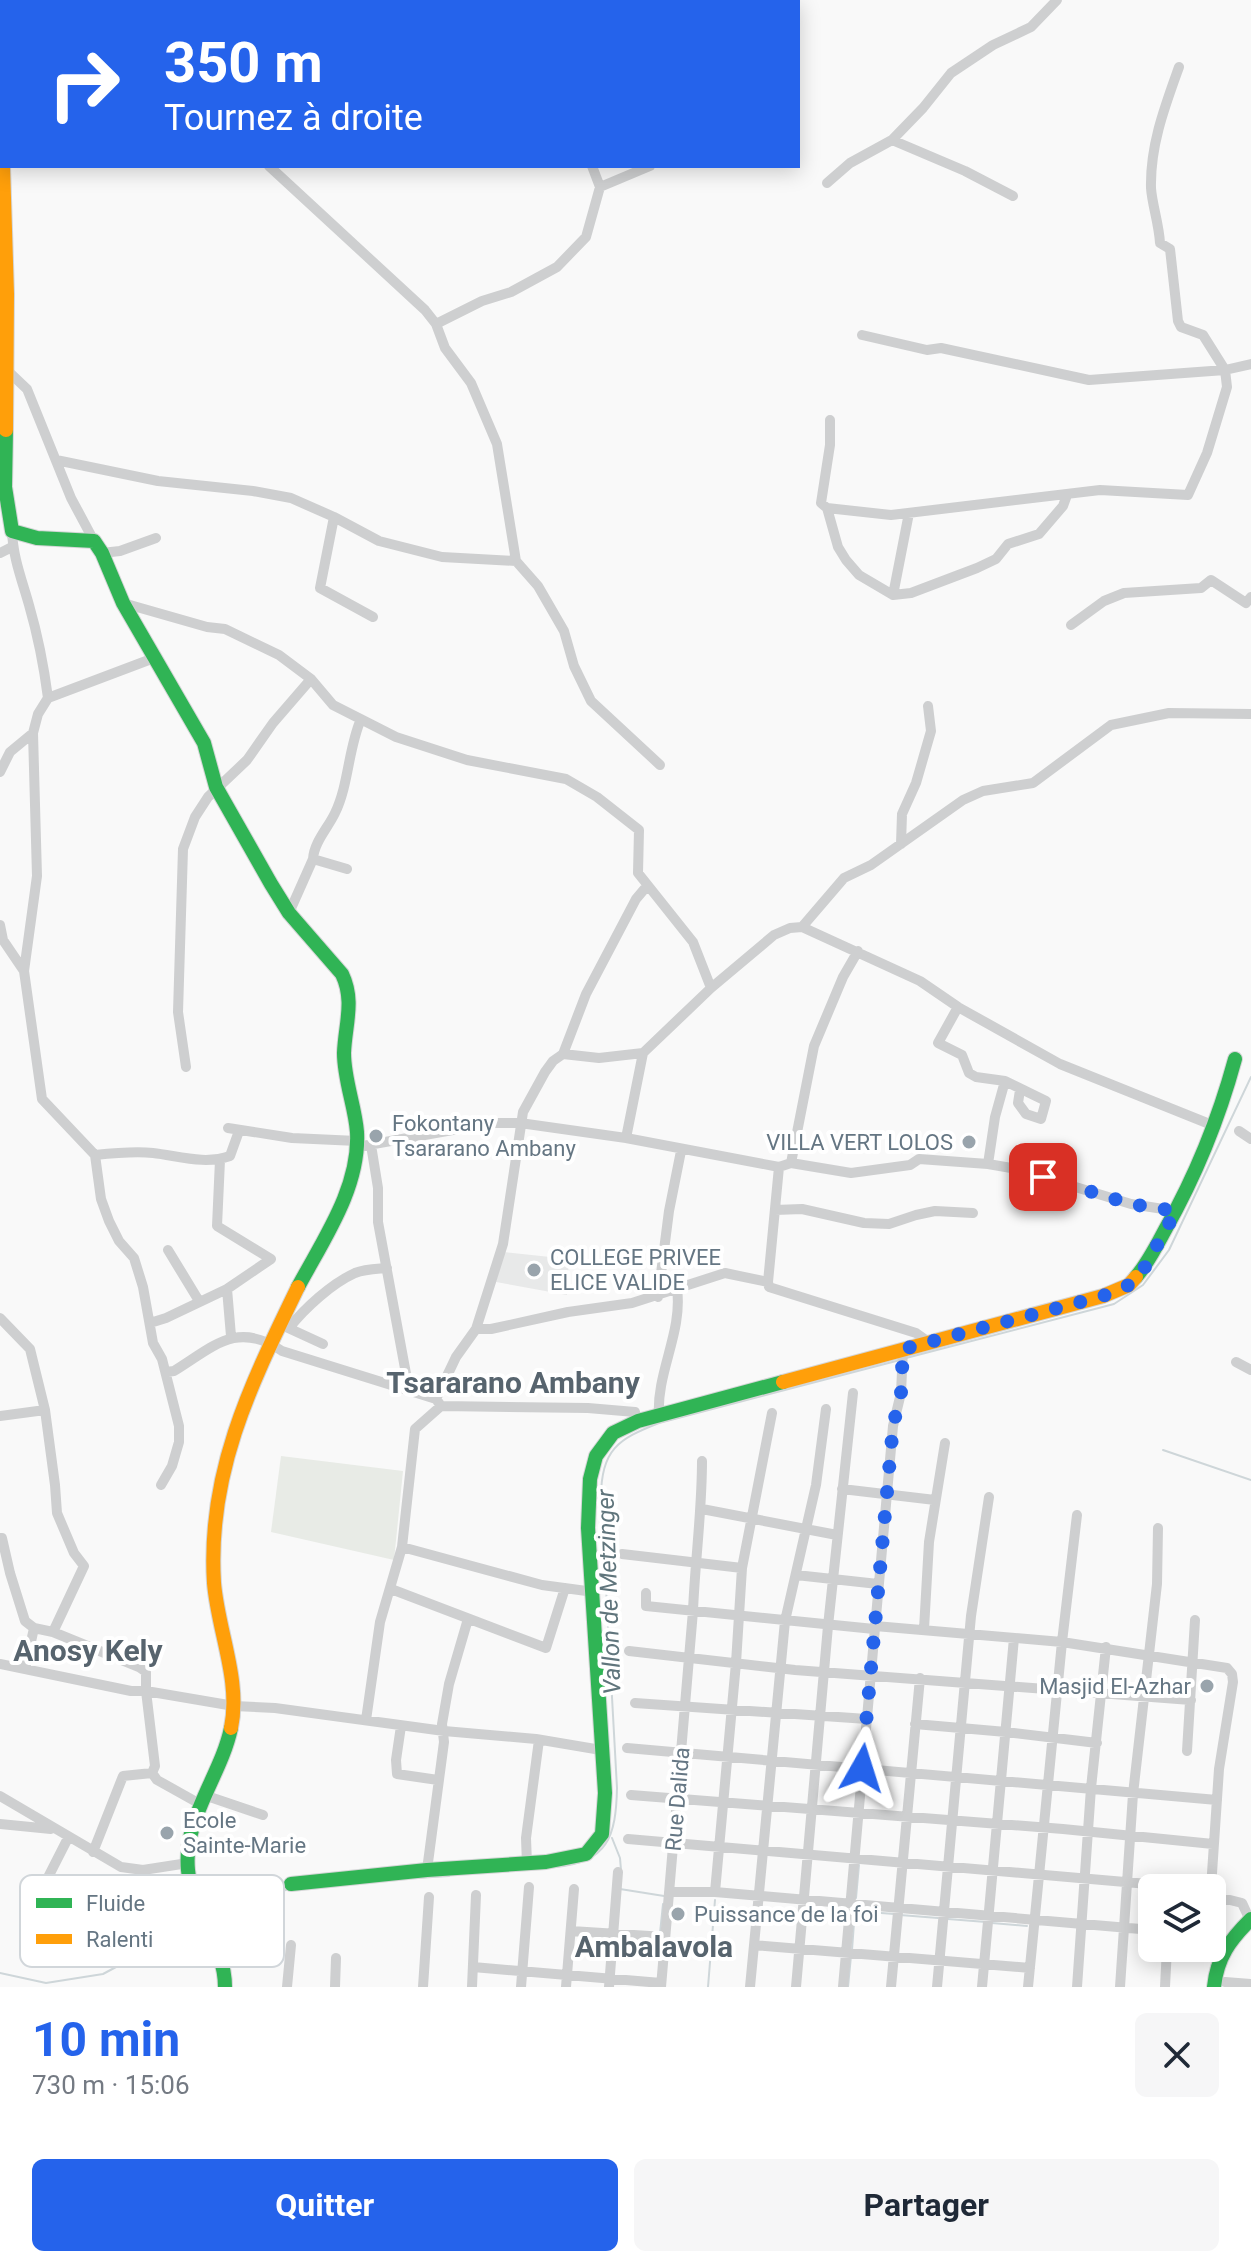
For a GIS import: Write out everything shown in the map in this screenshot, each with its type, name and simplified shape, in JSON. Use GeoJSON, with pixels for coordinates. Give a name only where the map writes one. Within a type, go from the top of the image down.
{"type":"FeatureCollection","features":[{"type":"Feature","properties":{"kind":"street"},"geometry":{"type":"LineString","coordinates":[[827,183],[850,163],[892,140],[951,73],[993,45],[1031,27],[1057,0]]}},
{"type":"Feature","properties":{"kind":"street"},"geometry":{"type":"LineString","coordinates":[[830,420],[830,445],[821,503],[827,508],[891,515],[1100,490],[1188,495],[1207,453],[1227,387],[1225,370],[1203,335],[1181,327],[1178,321],[1170,249],[1160,243],[1151,191],[1154,142],[1179,67]]}},
{"type":"Feature","properties":{"kind":"street"},"geometry":{"type":"LineString","coordinates":[[892,140],[965,171],[1013,196]]}},
{"type":"Feature","properties":{"kind":"street"},"geometry":{"type":"LineString","coordinates":[[3,168],[0,188],[7,412],[1,487],[5,516],[42,658],[48,698]]}},
{"type":"Feature","properties":{"kind":"street"},"geometry":{"type":"LineString","coordinates":[[271,168],[425,310],[436,324],[445,348],[471,383],[497,444],[516,561],[538,586],[564,631],[574,666],[591,701],[660,765]]}},
{"type":"Feature","properties":{"kind":"street"},"geometry":{"type":"LineString","coordinates":[[436,324],[482,301],[511,292],[557,267],[586,237],[600,187],[593,168]]}},
{"type":"Feature","properties":{"kind":"street"},"geometry":{"type":"LineString","coordinates":[[600,187],[628,170]]}},
{"type":"Feature","properties":{"kind":"street"},"geometry":{"type":"LineString","coordinates":[[862,335],[927,350],[941,348],[1089,380],[1225,370],[1251,364]]}},
{"type":"Feature","properties":{"kind":"street"},"geometry":{"type":"LineString","coordinates":[[5,367],[27,389],[71,498],[98,547],[123,603],[204,743],[216,787],[289,913],[347,982],[350,1000],[345,1065],[362,1144],[378,1188],[378,1222],[409,1390]]}},
{"type":"Feature","properties":{"kind":"street"},"geometry":{"type":"LineString","coordinates":[[56,460],[158,481],[291,498],[369,536],[402,547],[442,557],[516,561]]}},
{"type":"Feature","properties":{"kind":"street"},"geometry":{"type":"LineString","coordinates":[[827,508],[838,547],[846,560],[859,575],[893,595],[911,593],[996,559],[1008,544],[1039,534],[1063,506],[1067,495]]}},
{"type":"Feature","properties":{"kind":"street"},"geometry":{"type":"LineString","coordinates":[[893,595],[909,513]]}},
{"type":"Feature","properties":{"kind":"street"},"geometry":{"type":"LineString","coordinates":[[334,517],[320,588],[373,617]]}},
{"type":"Feature","properties":{"kind":"street"},"geometry":{"type":"LineString","coordinates":[[0,553],[12,539],[37,538],[120,551],[156,538]]}},
{"type":"Feature","properties":{"kind":"street"},"geometry":{"type":"LineString","coordinates":[[1071,625],[1104,601],[1140,590],[1201,588],[1211,580],[1246,603],[1251,597]]}},
{"type":"Feature","properties":{"kind":"street"},"geometry":{"type":"LineString","coordinates":[[123,603],[207,627],[225,629],[279,655],[311,679],[333,705],[396,737],[439,752],[566,779],[597,797],[639,830],[638,873],[693,942],[711,988]]}},
{"type":"Feature","properties":{"kind":"street"},"geometry":{"type":"LineString","coordinates":[[154,658],[48,698],[38,714],[33,733],[37,876],[24,971],[42,1099],[95,1155],[101,1199],[119,1241],[134,1258],[153,1343],[166,1372],[179,1426],[179,1442],[172,1466],[161,1485]]}},
{"type":"Feature","properties":{"kind":"street"},"geometry":{"type":"LineString","coordinates":[[186,1067],[178,1000],[183,849],[195,817],[216,787],[247,760],[273,723],[311,679]]}},
{"type":"Feature","properties":{"kind":"street"},"geometry":{"type":"LineString","coordinates":[[901,844],[902,814],[916,783],[931,731],[928,706]]}},
{"type":"Feature","properties":{"kind":"street"},"geometry":{"type":"LineString","coordinates":[[802,927],[844,878],[871,865],[973,795],[1033,783],[1111,725],[1169,713],[1251,714]]}},
{"type":"Feature","properties":{"kind":"street"},"geometry":{"type":"LineString","coordinates":[[289,913],[313,859],[313,850],[337,809],[361,719]]}},
{"type":"Feature","properties":{"kind":"street"},"geometry":{"type":"LineString","coordinates":[[0,772],[10,752],[33,733]]}},
{"type":"Feature","properties":{"kind":"street"},"geometry":{"type":"LineString","coordinates":[[313,859],[347,869]]}},
{"type":"Feature","properties":{"kind":"street"},"geometry":{"type":"LineString","coordinates":[[366,1720],[380,1622],[402,1547],[415,1429],[438,1403],[456,1357],[476,1329],[503,1244],[514,1183],[520,1123],[545,1072],[563,1054],[586,994],[636,899],[647,886]]}},
{"type":"Feature","properties":{"kind":"street"},"geometry":{"type":"LineString","coordinates":[[0,925],[3,940],[24,971]]}},
{"type":"Feature","properties":{"kind":"street"},"geometry":{"type":"LineString","coordinates":[[626,1138],[643,1053],[711,988],[774,935],[802,927],[920,981],[958,1007],[1060,1064],[1212,1125]]}},
{"type":"Feature","properties":{"kind":"street"},"geometry":{"type":"LineString","coordinates":[[791,1163],[814,1046],[843,977],[858,951]]}},
{"type":"Feature","properties":{"kind":"street"},"geometry":{"type":"LineString","coordinates":[[958,1007],[938,1043],[962,1055],[969,1073],[1005,1081],[1020,1090]]}},
{"type":"Feature","properties":{"kind":"street"},"geometry":{"type":"LineString","coordinates":[[563,1054],[599,1058],[643,1053]]}},
{"type":"Feature","properties":{"kind":"street"},"geometry":{"type":"LineString","coordinates":[[291,1884],[427,1870],[527,1864],[586,1854],[602,1834],[605,1793],[588,1489],[591,1469],[610,1435],[638,1421],[1103,1296],[1129,1285],[1145,1267],[1176,1211],[1224,1099],[1235,1059]]}},
{"type":"Feature","properties":{"kind":"street"},"geometry":{"type":"LineString","coordinates":[[988,1164],[995,1117],[1005,1081]]}},
{"type":"Feature","properties":{"kind":"street"},"geometry":{"type":"LineString","coordinates":[[95,1155],[132,1152],[220,1160],[232,1153],[234,1129],[362,1144],[492,1123],[520,1123],[626,1138],[681,1151],[779,1167],[791,1163],[851,1173],[910,1165],[919,1159],[988,1164],[1017,1169],[1131,1204],[1176,1211]]}},
{"type":"Feature","properties":{"kind":"street"},"geometry":{"type":"LineString","coordinates":[[1239,1131],[1251,1139]]}},
{"type":"Feature","properties":{"kind":"street"},"geometry":{"type":"LineString","coordinates":[[190,1875],[188,1863],[202,1799],[230,1734],[234,1706],[215,1601],[214,1511],[231,1442],[271,1344],[285,1326],[338,1209],[362,1144]]}},
{"type":"Feature","properties":{"kind":"street"},"geometry":{"type":"LineString","coordinates":[[658,1297],[669,1211],[681,1151]]}},
{"type":"Feature","properties":{"kind":"street"},"geometry":{"type":"LineString","coordinates":[[150,1323],[227,1289],[271,1259],[217,1226],[220,1160]]}},
{"type":"Feature","properties":{"kind":"street"},"geometry":{"type":"LineString","coordinates":[[779,1167],[769,1287],[916,1333],[930,1343]]}},
{"type":"Feature","properties":{"kind":"street"},"geometry":{"type":"LineString","coordinates":[[775,1210],[802,1209],[864,1223],[889,1224],[935,1211],[973,1213]]}},
{"type":"Feature","properties":{"kind":"street"},"geometry":{"type":"LineString","coordinates":[[168,1250],[199,1301]]}},
{"type":"Feature","properties":{"kind":"street"},"geometry":{"type":"LineString","coordinates":[[285,1326],[357,1272],[387,1268]]}},
{"type":"Feature","properties":{"kind":"street"},"geometry":{"type":"LineString","coordinates":[[476,1329],[491,1329],[658,1297],[703,1278],[725,1273],[768,1282]]}},
{"type":"Feature","properties":{"kind":"street"},"geometry":{"type":"LineString","coordinates":[[227,1289],[231,1336]]}},
{"type":"Feature","properties":{"kind":"street"},"geometry":{"type":"LineString","coordinates":[[659,1416],[679,1301],[677,1289]]}},
{"type":"Feature","properties":{"kind":"street"},"geometry":{"type":"LineString","coordinates":[[0,1318],[30,1349],[45,1410],[57,1513],[74,1553],[84,1566],[53,1632]]}},
{"type":"Feature","properties":{"kind":"street"},"geometry":{"type":"LineString","coordinates":[[285,1326],[323,1344]]}},
{"type":"Feature","properties":{"kind":"street"},"geometry":{"type":"LineString","coordinates":[[166,1372],[174,1371],[231,1336],[260,1339],[282,1351],[409,1390],[438,1403],[635,1412],[638,1421]]}},
{"type":"Feature","properties":{"kind":"street"},"geometry":{"type":"LineString","coordinates":[[843,1987],[878,1584],[893,1426],[901,1393],[903,1349]]}},
{"type":"Feature","properties":{"kind":"street"},"geometry":{"type":"LineString","coordinates":[[1236,1362],[1251,1370]]}},
{"type":"Feature","properties":{"kind":"street"},"geometry":{"type":"LineString","coordinates":[[796,1987],[828,1626],[853,1393]]}},
{"type":"Feature","properties":{"kind":"street"},"geometry":{"type":"LineString","coordinates":[[750,1987],[785,1621],[816,1485],[826,1409]]}},
{"type":"Feature","properties":{"kind":"street"},"geometry":{"type":"LineString","coordinates":[[0,1416],[45,1410]]}},
{"type":"Feature","properties":{"kind":"street"},"geometry":{"type":"LineString","coordinates":[[715,1892],[742,1568],[772,1413]]}},
{"type":"Feature","properties":{"kind":"street"},"geometry":{"type":"LineString","coordinates":[[924,1629],[935,1500],[945,1443]]}},
{"type":"Feature","properties":{"kind":"street","name":"Rue Dalida"},"geometry":{"type":"LineString","coordinates":[[661,1985],[702,1509],[702,1461]]}},
{"type":"Feature","properties":{"kind":"street"},"geometry":{"type":"LineString","coordinates":[[842,1489],[935,1500]]}},
{"type":"Feature","properties":{"kind":"street"},"geometry":{"type":"LineString","coordinates":[[937,1987],[970,1632],[989,1497]]}},
{"type":"Feature","properties":{"kind":"street"},"geometry":{"type":"LineString","coordinates":[[702,1509],[837,1535]]}},
{"type":"Feature","properties":{"kind":"street"},"geometry":{"type":"LineString","coordinates":[[1028,1987],[1077,1515]]}},
{"type":"Feature","properties":{"kind":"street"},"geometry":{"type":"LineString","coordinates":[[1120,1987],[1133,1794],[1157,1584],[1158,1528]]}},
{"type":"Feature","properties":{"kind":"street"},"geometry":{"type":"LineString","coordinates":[[0,1538],[25,1621],[34,1628],[53,1632],[146,1672],[155,1766],[152,1773]]}},
{"type":"Feature","properties":{"kind":"street"},"geometry":{"type":"LineString","coordinates":[[402,1547],[542,1585],[594,1592]]}},
{"type":"Feature","properties":{"kind":"street"},"geometry":{"type":"LineString","coordinates":[[622,1554],[742,1568]]}},
{"type":"Feature","properties":{"kind":"street"},"geometry":{"type":"LineString","coordinates":[[796,1575],[878,1584]]}},
{"type":"Feature","properties":{"kind":"street"},"geometry":{"type":"LineString","coordinates":[[391,1589],[546,1648],[565,1588]]}},
{"type":"Feature","properties":{"kind":"street"},"geometry":{"type":"LineString","coordinates":[[646,1593],[646,1606],[828,1626],[970,1632],[1106,1647],[1227,1668],[1232,1674],[1212,1874]]}},
{"type":"Feature","properties":{"kind":"street"},"geometry":{"type":"LineString","coordinates":[[427,1870],[444,1731],[442,1724],[449,1684],[468,1619]]}},
{"type":"Feature","properties":{"kind":"street"},"geometry":{"type":"LineString","coordinates":[[1187,1751],[1195,1620]]}},
{"type":"Feature","properties":{"kind":"street"},"geometry":{"type":"LineString","coordinates":[[25,1669],[34,1628]]}},
{"type":"Feature","properties":{"kind":"street"},"geometry":{"type":"LineString","coordinates":[[982,1987],[1014,1638]]}},
{"type":"Feature","properties":{"kind":"street"},"geometry":{"type":"LineString","coordinates":[[1077,1987],[1091,1788],[1106,1647]]}},
{"type":"Feature","properties":{"kind":"street"},"geometry":{"type":"LineString","coordinates":[[629,1651],[780,1668],[1191,1700]]}},
{"type":"Feature","properties":{"kind":"street"},"geometry":{"type":"LineString","coordinates":[[0,1664],[131,1691],[234,1706],[275,1708],[601,1750]]}},
{"type":"Feature","properties":{"kind":"street"},"geometry":{"type":"LineString","coordinates":[[891,1987],[920,1678]]}},
{"type":"Feature","properties":{"kind":"street"},"geometry":{"type":"LineString","coordinates":[[635,1703],[867,1719]]}},
{"type":"Feature","properties":{"kind":"street"},"geometry":{"type":"LineString","coordinates":[[915,1724],[1097,1743]]}},
{"type":"Feature","properties":{"kind":"street"},"geometry":{"type":"LineString","coordinates":[[401,1726],[397,1774],[438,1780]]}},
{"type":"Feature","properties":{"kind":"street"},"geometry":{"type":"LineString","coordinates":[[527,1864],[526,1838],[539,1740]]}},
{"type":"Feature","properties":{"kind":"street"},"geometry":{"type":"LineString","coordinates":[[627,1748],[1217,1800]]}},
{"type":"Feature","properties":{"kind":"street"},"geometry":{"type":"LineString","coordinates":[[152,1773],[157,1780],[202,1799],[263,1815]]}},
{"type":"Feature","properties":{"kind":"street"},"geometry":{"type":"LineString","coordinates":[[93,1852],[123,1776],[152,1773]]}},
{"type":"Feature","properties":{"kind":"street"},"geometry":{"type":"LineString","coordinates":[[631,1795],[1213,1844]]}},
{"type":"Feature","properties":{"kind":"street"},"geometry":{"type":"LineString","coordinates":[[0,1796],[121,1867],[143,1870],[188,1863]]}},
{"type":"Feature","properties":{"kind":"street"},"geometry":{"type":"LineString","coordinates":[[0,1824],[53,1829]]}},
{"type":"Feature","properties":{"kind":"street"},"geometry":{"type":"LineString","coordinates":[[49,1875],[68,1838]]}},
{"type":"Feature","properties":{"kind":"street"},"geometry":{"type":"LineString","coordinates":[[628,1839],[1138,1882]]}},
{"type":"Feature","properties":{"kind":"street"},"geometry":{"type":"LineString","coordinates":[[610,1983],[618,1872]]}},
{"type":"Feature","properties":{"kind":"street"},"geometry":{"type":"LineString","coordinates":[[521,1987],[529,1887]]}},
{"type":"Feature","properties":{"kind":"street"},"geometry":{"type":"LineString","coordinates":[[566,1981],[574,1889]]}},
{"type":"Feature","properties":{"kind":"street"},"geometry":{"type":"LineString","coordinates":[[669,1892],[804,1899],[1138,1930]]}},
{"type":"Feature","properties":{"kind":"street"},"geometry":{"type":"LineString","coordinates":[[472,1987],[476,1895]]}},
{"type":"Feature","properties":{"kind":"street"},"geometry":{"type":"LineString","coordinates":[[423,1987],[429,1897]]}},
{"type":"Feature","properties":{"kind":"street"},"geometry":{"type":"LineString","coordinates":[[1226,1900],[1242,1903],[1250,1919],[1226,1937]]}},
{"type":"Feature","properties":{"kind":"street"},"geometry":{"type":"LineString","coordinates":[[571,1931],[665,1937]]}},
{"type":"Feature","properties":{"kind":"street"},"geometry":{"type":"LineString","coordinates":[[287,1987],[291,1945]]}},
{"type":"Feature","properties":{"kind":"street"},"geometry":{"type":"LineString","coordinates":[[754,1945],[1030,1968]]}},
{"type":"Feature","properties":{"kind":"street"},"geometry":{"type":"LineString","coordinates":[[335,1987],[336,1958]]}},
{"type":"Feature","properties":{"kind":"street"},"geometry":{"type":"LineString","coordinates":[[1165,1987],[1166,1962]]}},
{"type":"Feature","properties":{"kind":"street"},"geometry":{"type":"LineString","coordinates":[[1221,1962],[1222,1985],[1251,1984]]}},
{"type":"Feature","properties":{"kind":"street"},"geometry":{"type":"LineString","coordinates":[[222,1967],[225,1987]]}},
{"type":"Feature","properties":{"kind":"street"},"geometry":{"type":"LineString","coordinates":[[473,1967],[522,1970],[566,1981],[661,1985]]}},
{"type":"Feature","properties":{"kind":"shaded area","name":"COLLEGE PRIVEE ELICE VALIDE"},"geometry":{"type":"Polygon","coordinates":[[[504,1252],[569,1259],[567,1295],[496,1282],[504,1252]]]}},
{"type":"Feature","properties":{"kind":"shaded area"},"geometry":{"type":"Polygon","coordinates":[[[281,1456],[403,1471],[394,1560],[271,1532],[281,1456]]]}},
{"type":"Feature","properties":{"kind":"waterway","name":"Vallon de Metzinger"},"geometry":{"type":"LineString","coordinates":[[906,1358],[1114,1304],[1143,1285],[1169,1250],[1251,1077]]}},
{"type":"Feature","properties":{"kind":"waterway","name":"Vallon de Metzinger"},"geometry":{"type":"LineString","coordinates":[[555,1867],[587,1860],[598,1853],[606,1844],[614,1820],[617,1788],[601,1497],[604,1468],[615,1448],[633,1435],[659,1423],[900,1360]]}},
{"type":"Feature","properties":{"kind":"waterway"},"geometry":{"type":"LineString","coordinates":[[1163,1450],[1251,1480]]}},
{"type":"Feature","properties":{"kind":"waterway"},"geometry":{"type":"LineString","coordinates":[[612,1838],[621,1870]]}},
{"type":"Feature","properties":{"kind":"waterway"},"geometry":{"type":"LineString","coordinates":[[856,1898],[859,1865]]}},
{"type":"Feature","properties":{"kind":"waterway","name":"Vallon de Metzinger"},"geometry":{"type":"LineString","coordinates":[[416,1878],[449,1876]]}},
{"type":"Feature","properties":{"kind":"waterway"},"geometry":{"type":"LineString","coordinates":[[620,1889],[664,1896]]}},
{"type":"Feature","properties":{"kind":"waterway"},"geometry":{"type":"LineString","coordinates":[[708,1987],[715,1900]]}},
{"type":"Feature","properties":{"kind":"waterway"},"geometry":{"type":"LineString","coordinates":[[660,1933],[663,1904]]}},
{"type":"Feature","properties":{"kind":"waterway"},"geometry":{"type":"LineString","coordinates":[[852,1950],[855,1909]]}},
{"type":"Feature","properties":{"kind":"waterway"},"geometry":{"type":"LineString","coordinates":[[856,1911],[894,1914]]}},
{"type":"Feature","properties":{"kind":"waterway"},"geometry":{"type":"LineString","coordinates":[[900,1915],[938,1918]]}},
{"type":"Feature","properties":{"kind":"waterway"},"geometry":{"type":"LineString","coordinates":[[948,1919],[986,1922]]}},
{"type":"Feature","properties":{"kind":"waterway"},"geometry":{"type":"LineString","coordinates":[[992,1923],[1027,1926]]}},
{"type":"Feature","properties":{"kind":"waterway"},"geometry":{"type":"LineString","coordinates":[[848,1987],[851,1956]]}},
{"type":"Feature","properties":{"kind":"waterway","name":"Vallon de Metzinger"},"geometry":{"type":"LineString","coordinates":[[0,1973],[46,1983],[103,1974],[116,1967]]}},
{"type":"Feature","properties":{"kind":"traffic: fast"},"geometry":{"type":"LineString","coordinates":[[6,430],[5,487],[12,531],[37,538],[94,541],[123,603],[204,743],[216,787],[271,884],[289,913],[342,974],[346,984],[349,1003],[344,1063],[357,1132],[353,1173],[338,1213],[298,1287]]}},
{"type":"Feature","properties":{"kind":"traffic: fast"},"geometry":{"type":"LineString","coordinates":[[1136,1277],[1155,1249],[1196,1168],[1214,1125],[1235,1059]]}},
{"type":"Feature","properties":{"kind":"traffic: fast"},"geometry":{"type":"LineString","coordinates":[[291,1884],[546,1862],[586,1854],[602,1834],[605,1793],[588,1528],[590,1479],[596,1456],[613,1433],[638,1421],[783,1382]]}},
{"type":"Feature","properties":{"kind":"traffic: fast"},"geometry":{"type":"LineString","coordinates":[[189,1875],[191,1833],[231,1728]]}},
{"type":"Feature","properties":{"kind":"traffic: fast"},"geometry":{"type":"LineString","coordinates":[[1214,1987],[1226,1950],[1251,1919]]}},
{"type":"Feature","properties":{"kind":"traffic: fast"},"geometry":{"type":"LineString","coordinates":[[223,1967],[225,1987]]}},
{"type":"Feature","properties":{"kind":"traffic: slow"},"geometry":{"type":"LineString","coordinates":[[3,168],[7,294],[6,430]]}},
{"type":"Feature","properties":{"kind":"traffic: slow"},"geometry":{"type":"LineString","coordinates":[[783,1382],[1103,1296],[1129,1285],[1136,1277]]}},
{"type":"Feature","properties":{"kind":"traffic: slow"},"geometry":{"type":"LineString","coordinates":[[231,1728],[231,1674],[214,1583],[218,1504],[225,1466],[249,1394],[298,1287]]}},
{"type":"Feature","properties":{"kind":"place","name":"Fokontany Tsararano Ambany"},"geometry":{"type":"Point","coordinates":[376,1136]}},
{"type":"Feature","properties":{"kind":"place","name":"VILLA VERT LOLOS"},"geometry":{"type":"Point","coordinates":[969,1142]}},
{"type":"Feature","properties":{"kind":"place","name":"COLLEGE PRIVEE ELICE VALIDE"},"geometry":{"type":"Point","coordinates":[534,1270]}},
{"type":"Feature","properties":{"kind":"place","name":"Masjid El-Azhar"},"geometry":{"type":"Point","coordinates":[1207,1686]}},
{"type":"Feature","properties":{"kind":"place","name":"Ecole Sainte-Marie"},"geometry":{"type":"Point","coordinates":[167,1833]}},
{"type":"Feature","properties":{"kind":"place","name":"Puissance de la foi"},"geometry":{"type":"Point","coordinates":[678,1914]}},
{"type":"Feature","properties":{"kind":"district","name":"Tsararano Ambany"},"geometry":{"type":"Point","coordinates":[513,1383]}},
{"type":"Feature","properties":{"kind":"district","name":"Anosy Kely"},"geometry":{"type":"Point","coordinates":[88,1651]}},
{"type":"Feature","properties":{"kind":"district","name":"Ambalavola"},"geometry":{"type":"Point","coordinates":[654,1947]}},
{"type":"Feature","properties":{"kind":"route"},"geometry":{"type":"LineString","coordinates":[[862,1768],[893,1426],[901,1393],[903,1349],[1103,1296],[1129,1285],[1145,1267],[1176,1211],[1131,1204],[1043,1177]]}}]}
